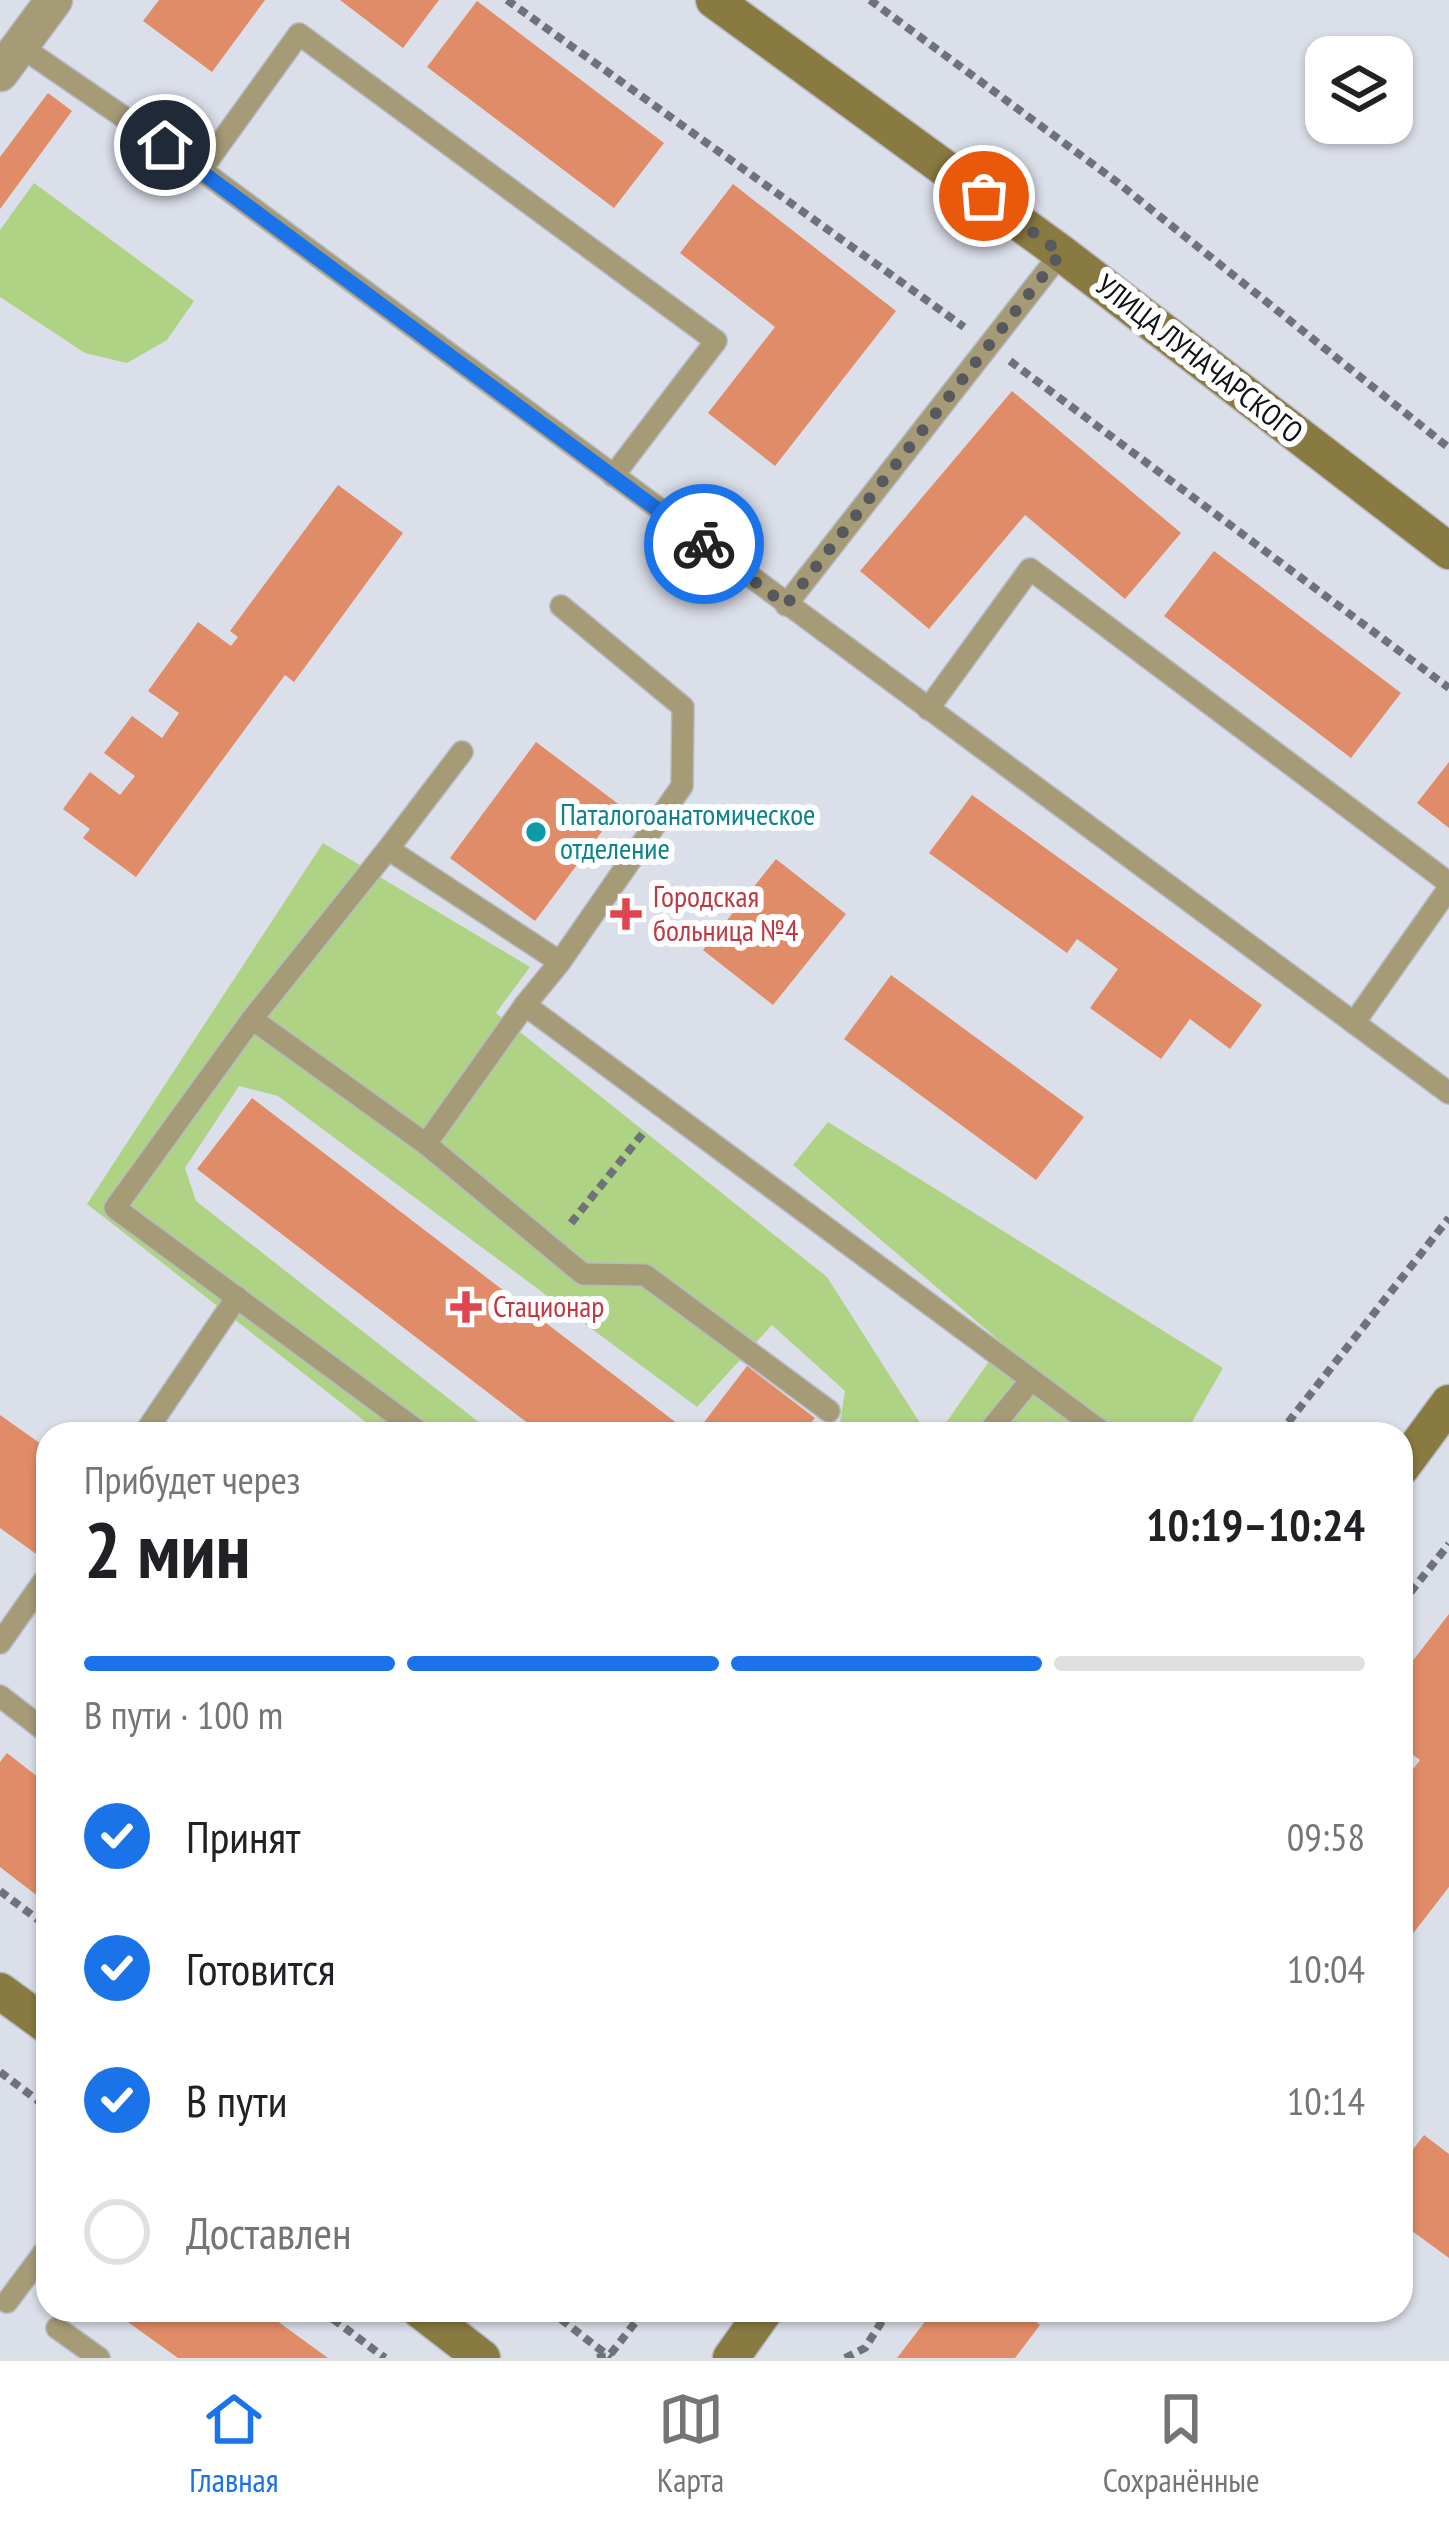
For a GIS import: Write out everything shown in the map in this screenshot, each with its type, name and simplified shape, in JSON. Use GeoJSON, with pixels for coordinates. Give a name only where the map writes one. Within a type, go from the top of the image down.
{"type":"FeatureCollection","features":[{"type":"Feature","properties":{"kind":"main road","name":"УЛИЦА ЛУНАЧАРСКОГО"},"geometry":{"type":"LineString","coordinates":[[714,0],[1061,253],[1449,550]]}},
{"type":"Feature","properties":{"kind":"main road"},"geometry":{"type":"LineString","coordinates":[[1413,1452],[1449,1403]]}},
{"type":"Feature","properties":{"kind":"main road"},"geometry":{"type":"LineString","coordinates":[[0,1991],[36,2017]]}},
{"type":"Feature","properties":{"kind":"main road"},"geometry":{"type":"LineString","coordinates":[[436,2322],[482,2358]]}},
{"type":"Feature","properties":{"kind":"main road"},"geometry":{"type":"LineString","coordinates":[[731,2358],[756,2322]]}},
{"type":"Feature","properties":{"kind":"street"},"geometry":{"type":"LineString","coordinates":[[10,60],[54,0]]}},
{"type":"Feature","properties":{"kind":"lane"},"geometry":{"type":"LineString","coordinates":[[201,170],[299,34],[716,341],[613,476]]}},
{"type":"Feature","properties":{"kind":"lane"},"geometry":{"type":"LineString","coordinates":[[10,60],[201,170],[1449,1093]]}},
{"type":"Feature","properties":{"kind":"lane"},"geometry":{"type":"LineString","coordinates":[[786,605],[1061,253]]}},
{"type":"Feature","properties":{"kind":"lane"},"geometry":{"type":"LineString","coordinates":[[928,709],[1030,569],[1449,885],[1354,1023]]}},
{"type":"Feature","properties":{"kind":"lane"},"geometry":{"type":"LineString","coordinates":[[426,1144],[682,786],[683,706],[561,606]]}},
{"type":"Feature","properties":{"kind":"lane"},"geometry":{"type":"LineString","coordinates":[[406,1422],[115,1208],[252,1019],[462,752]]}},
{"type":"Feature","properties":{"kind":"lane"},"geometry":{"type":"LineString","coordinates":[[388,849],[560,962]]}},
{"type":"Feature","properties":{"kind":"lane"},"geometry":{"type":"LineString","coordinates":[[525,1005],[1089,1422]]}},
{"type":"Feature","properties":{"kind":"lane"},"geometry":{"type":"LineString","coordinates":[[252,1019],[426,1144],[584,1274],[645,1275],[829,1411]]}},
{"type":"Feature","properties":{"kind":"lane"},"geometry":{"type":"LineString","coordinates":[[151,1422],[237,1298]]}},
{"type":"Feature","properties":{"kind":"lane"},"geometry":{"type":"LineString","coordinates":[[997,1422],[1031,1380]]}},
{"type":"Feature","properties":{"kind":"lane"},"geometry":{"type":"LineString","coordinates":[[0,1643],[36,1592]]}},
{"type":"Feature","properties":{"kind":"lane"},"geometry":{"type":"LineString","coordinates":[[0,1696],[36,1724]]}},
{"type":"Feature","properties":{"kind":"lane"},"geometry":{"type":"LineString","coordinates":[[7,2302],[36,2263]]}},
{"type":"Feature","properties":{"kind":"lane"},"geometry":{"type":"LineString","coordinates":[[57,2329],[99,2358]]}},
{"type":"Feature","properties":{"kind":"path"},"geometry":{"type":"LineString","coordinates":[[870,0],[1118,182],[1449,448]]}},
{"type":"Feature","properties":{"kind":"path"},"geometry":{"type":"LineString","coordinates":[[551,1247],[663,1108]]}},
{"type":"Feature","properties":{"kind":"path"},"geometry":{"type":"LineString","coordinates":[[1289,1422],[1449,1218]]}},
{"type":"Feature","properties":{"kind":"path"},"geometry":{"type":"LineString","coordinates":[[1413,1589],[1449,1544]]}},
{"type":"Feature","properties":{"kind":"path"},"geometry":{"type":"LineString","coordinates":[[0,1891],[36,1918]]}},
{"type":"Feature","properties":{"kind":"path"},"geometry":{"type":"LineString","coordinates":[[0,2072],[36,2099]]}},
{"type":"Feature","properties":{"kind":"path"},"geometry":{"type":"LineString","coordinates":[[337,2322],[386,2358]]}},
{"type":"Feature","properties":{"kind":"path"},"geometry":{"type":"LineString","coordinates":[[564,2322],[610,2358]]}},
{"type":"Feature","properties":{"kind":"path"},"geometry":{"type":"LineString","coordinates":[[610,2358],[636,2322]]}},
{"type":"Feature","properties":{"kind":"path"},"geometry":{"type":"LineString","coordinates":[[844,2358],[865,2348],[881,2322]]}},
{"type":"Feature","properties":{"kind":"path"},"geometry":{"type":"LineString","coordinates":[[597,2358],[610,2358]]}},
{"type":"Feature","properties":{"kind":"green space"},"geometry":{"type":"Polygon","coordinates":[[[34,183],[194,301],[167,340],[127,363],[85,353],[0,297],[0,230],[34,183]]]}},
{"type":"Feature","properties":{"kind":"green space"},"geometry":{"type":"Polygon","coordinates":[[[323,843],[530,967],[496,1013],[827,1277],[919,1422],[841,1422],[845,1391],[772,1325],[697,1407],[278,1096],[239,1086],[185,1168],[196,1201],[479,1422],[366,1422],[87,1204],[323,843]]]}},
{"type":"Feature","properties":{"kind":"green space"},"geometry":{"type":"Polygon","coordinates":[[[828,1122],[1223,1368],[1192,1422],[946,1422],[1002,1343],[793,1165],[828,1122]]]}},
{"type":"Feature","properties":{"kind":"building"},"geometry":{"type":"Polygon","coordinates":[[[159,0],[265,0],[212,72],[143,21],[159,0]]]}},
{"type":"Feature","properties":{"kind":"building"},"geometry":{"type":"Polygon","coordinates":[[[340,0],[439,0],[403,48],[340,0]]]}},
{"type":"Feature","properties":{"kind":"building"},"geometry":{"type":"Polygon","coordinates":[[[477,1],[664,143],[614,208],[427,67],[477,1]]]}},
{"type":"Feature","properties":{"kind":"building"},"geometry":{"type":"Polygon","coordinates":[[[48,93],[72,111],[0,209],[0,157],[48,93]]]}},
{"type":"Feature","properties":{"kind":"building"},"geometry":{"type":"Polygon","coordinates":[[[733,184],[896,311],[775,466],[708,413],[775,327],[680,253],[733,184]]]}},
{"type":"Feature","properties":{"kind":"building"},"geometry":{"type":"Polygon","coordinates":[[[1012,391],[1181,533],[1125,599],[1025,515],[929,629],[860,571],[1012,391]]]}},
{"type":"Feature","properties":{"kind":"building"},"geometry":{"type":"Polygon","coordinates":[[[338,485],[403,533],[294,682],[285,675],[136,877],[83,838],[90,829],[63,809],[90,772],[120,795],[135,776],[104,753],[132,716],[162,738],[179,713],[148,691],[198,622],[231,646],[238,637],[230,631],[338,485]]]}},
{"type":"Feature","properties":{"kind":"building"},"geometry":{"type":"Polygon","coordinates":[[[1214,551],[1401,693],[1351,758],[1164,616],[1214,551]]]}},
{"type":"Feature","properties":{"kind":"building","name":"Паталогоанатомическое отделение"},"geometry":{"type":"Polygon","coordinates":[[[536,742],[621,806],[535,921],[450,858],[536,742]]]}},
{"type":"Feature","properties":{"kind":"building"},"geometry":{"type":"Polygon","coordinates":[[[1449,762],[1449,828],[1417,803],[1449,762]]]}},
{"type":"Feature","properties":{"kind":"building"},"geometry":{"type":"Polygon","coordinates":[[[972,795],[1262,1005],[1230,1049],[1190,1019],[1161,1059],[1090,1008],[1118,969],[1077,939],[1067,953],[929,853],[972,795]]]}},
{"type":"Feature","properties":{"kind":"building"},"geometry":{"type":"Polygon","coordinates":[[[776,859],[846,914],[773,1005],[703,950],[776,859]]]}},
{"type":"Feature","properties":{"kind":"building"},"geometry":{"type":"Polygon","coordinates":[[[891,975],[1084,1117],[1036,1180],[844,1039],[891,975]]]}},
{"type":"Feature","properties":{"kind":"building"},"geometry":{"type":"Polygon","coordinates":[[[252,1098],[675,1422],[526,1422],[197,1169],[252,1098]]]}},
{"type":"Feature","properties":{"kind":"building"},"geometry":{"type":"Polygon","coordinates":[[[747,1366],[815,1418],[812,1422],[704,1422],[747,1366]]]}},
{"type":"Feature","properties":{"kind":"building"},"geometry":{"type":"Polygon","coordinates":[[[0,1415],[36,1440],[36,1554],[0,1528],[0,1415]]]}},
{"type":"Feature","properties":{"kind":"building"},"geometry":{"type":"Polygon","coordinates":[[[1449,1614],[1449,1887],[1413,1934],[1413,1769],[1420,1760],[1413,1755],[1413,1660],[1449,1614]]]}},
{"type":"Feature","properties":{"kind":"building"},"geometry":{"type":"Polygon","coordinates":[[[7,1753],[36,1776],[36,1895],[0,1867],[0,1762],[7,1753]]]}},
{"type":"Feature","properties":{"kind":"building"},"geometry":{"type":"Polygon","coordinates":[[[1424,2135],[1449,2154],[1449,2258],[1413,2232],[1413,2149],[1424,2135]]]}},
{"type":"Feature","properties":{"kind":"building"},"geometry":{"type":"Polygon","coordinates":[[[128,2322],[278,2322],[328,2358],[178,2358],[128,2322]]]}},
{"type":"Feature","properties":{"kind":"building"},"geometry":{"type":"Polygon","coordinates":[[[925,2322],[1040,2325],[1015,2358],[897,2358],[925,2322]]]}},
{"type":"Feature","properties":{"kind":"way so far"},"geometry":{"type":"LineString","coordinates":[[704,544],[786,605],[1061,253],[984,196]]}},
{"type":"Feature","properties":{"kind":"place","name":"Паталогоанатомическое отделение"},"geometry":{"type":"Point","coordinates":[536,832]}},
{"type":"Feature","properties":{"kind":"place","name":"Городская больница №4"},"geometry":{"type":"Point","coordinates":[626,914]}},
{"type":"Feature","properties":{"kind":"place","name":"Стационар"},"geometry":{"type":"Point","coordinates":[466,1307]}},
{"type":"Feature","properties":{"kind":"route"},"geometry":{"type":"LineString","coordinates":[[165,145],[704,544]]}}]}
